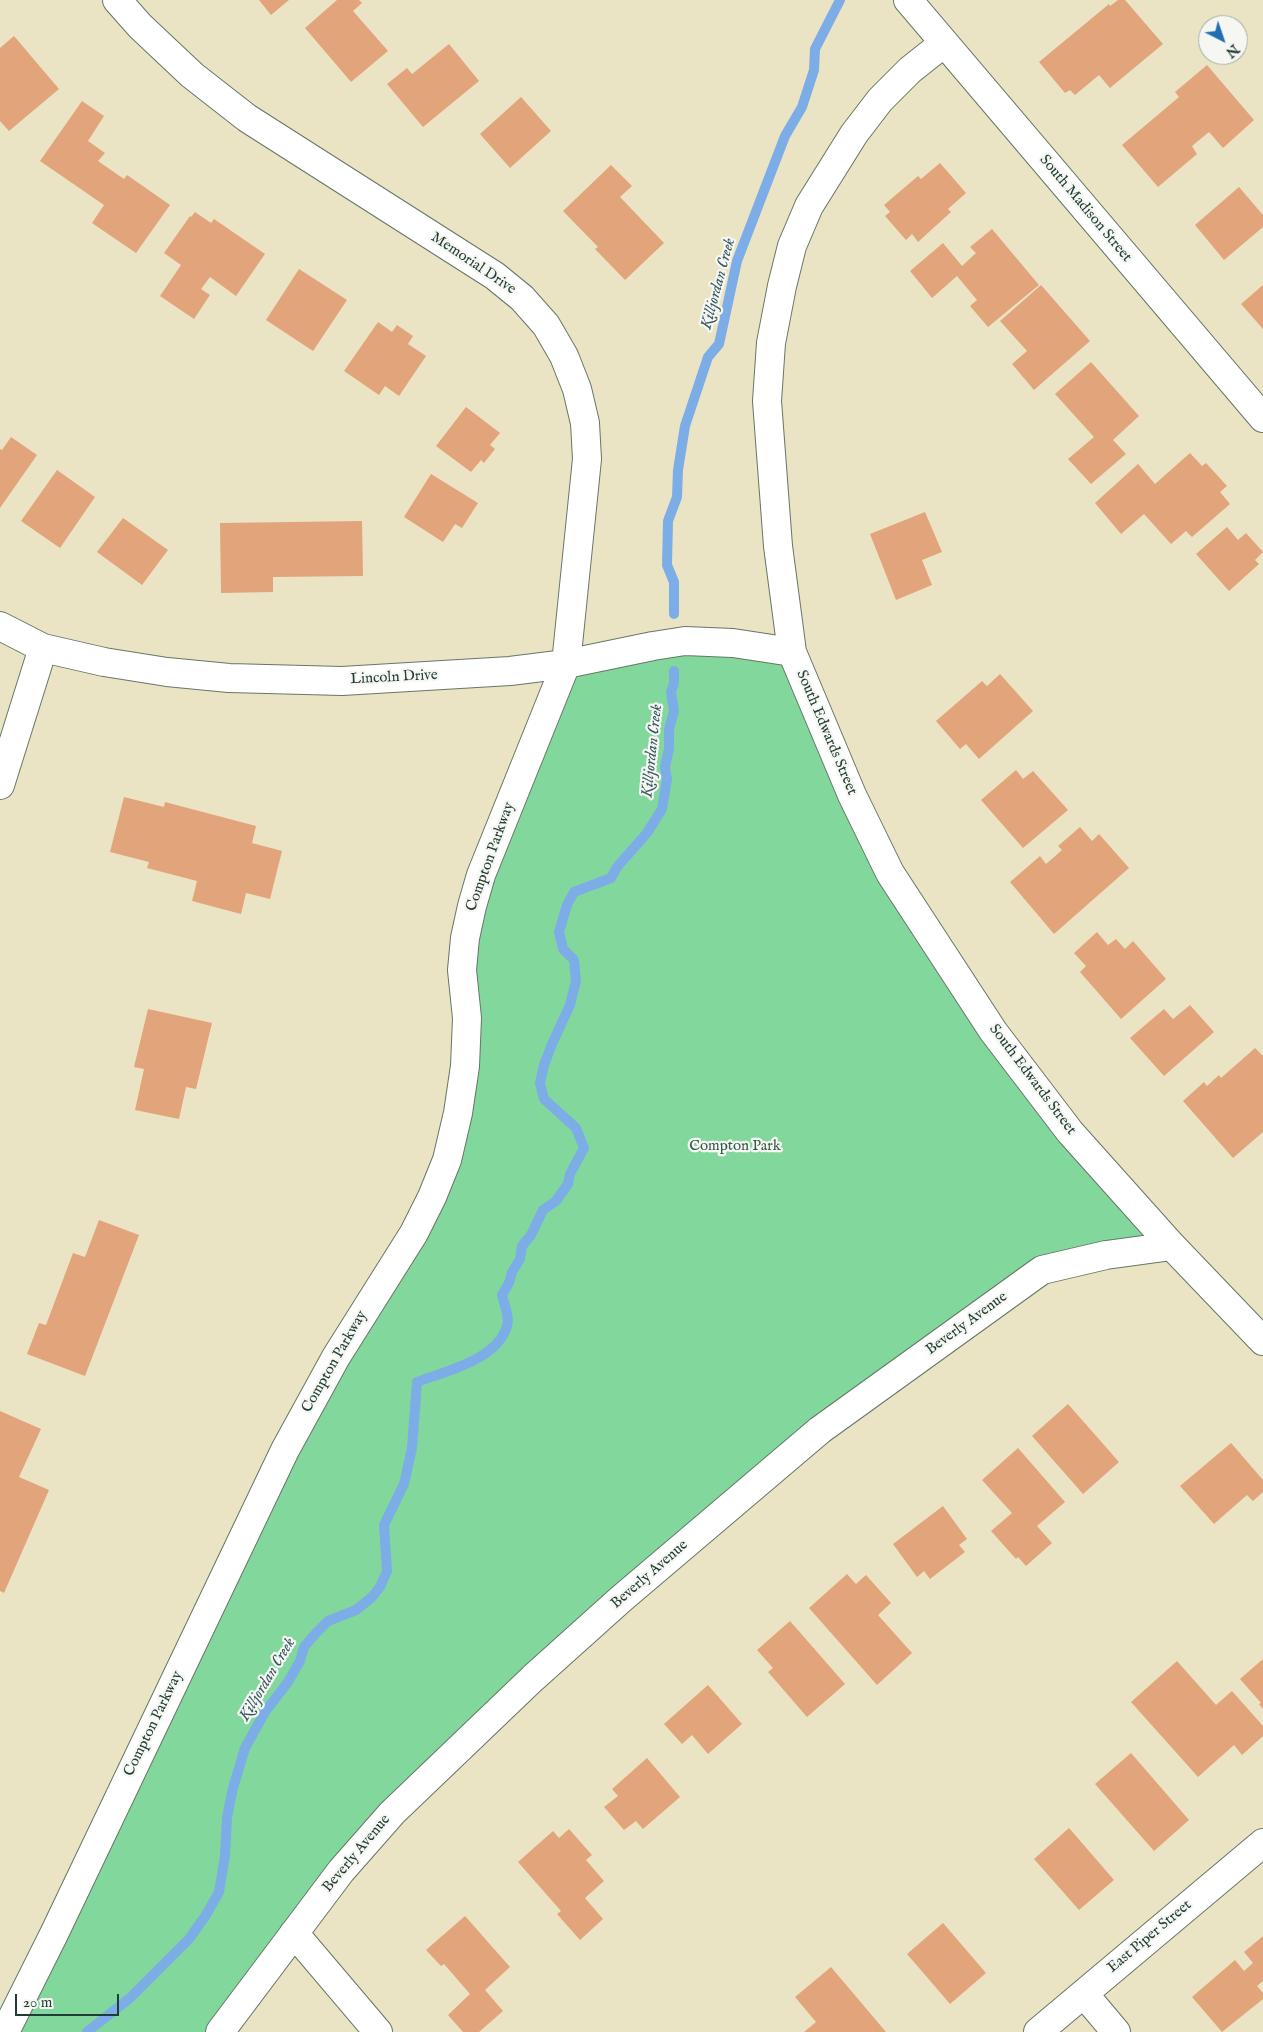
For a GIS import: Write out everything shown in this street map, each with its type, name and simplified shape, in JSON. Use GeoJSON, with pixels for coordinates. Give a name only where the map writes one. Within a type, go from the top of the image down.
{"type":"FeatureCollection","features":[{"type":"Feature","properties":{"kind":"street","name":"Memorial Drive"},"geometry":{"type":"LineString","coordinates":[[117,0],[140,26],[192,74],[247,118],[495,276],[522,298],[546,326],[564,356],[577,389],[585,423],[587,459],[566,664]]}},
{"type":"Feature","properties":{"kind":"street","name":"South Madison Street"},"geometry":{"type":"LineString","coordinates":[[908,0],[1263,418]]}},
{"type":"Feature","properties":{"kind":"street","name":"South Edwards Street"},"geometry":{"type":"LineString","coordinates":[[944,43],[910,70],[880,100],[854,134],[809,206],[792,246],[782,286],[771,343],[767,401],[778,546],[792,652],[852,795],[896,883],[1005,1046],[1070,1132],[1172,1246],[1263,1341]]}},
{"type":"Feature","properties":{"kind":"street","name":"Lincoln Drive"},"geometry":{"type":"LineString","coordinates":[[0,626],[43,648],[113,663],[230,678],[342,681],[510,671],[566,664],[685,641],[733,643],[792,652]]}},
{"type":"Feature","properties":{"kind":"street"},"geometry":{"type":"LineString","coordinates":[[0,785],[43,648]]}},
{"type":"Feature","properties":{"kind":"street","name":"Compton Parkway"},"geometry":{"type":"LineString","coordinates":[[4,2032],[54,1934],[285,1450],[336,1357],[414,1233],[432,1197],[447,1160],[458,1113],[465,1066],[466,1018],[462,970],[465,938],[472,906],[481,875],[566,664]]}},
{"type":"Feature","properties":{"kind":"street","name":"Beverly Avenue"},"geometry":{"type":"LineString","coordinates":[[220,2032],[341,1871],[372,1835],[446,1759],[621,1599],[820,1430],[1042,1270],[1096,1257],[1172,1246]]}},
{"type":"Feature","properties":{"kind":"street","name":"East Piper Street"},"geometry":{"type":"LineString","coordinates":[[1038,2032],[1263,1843]]}},
{"type":"Feature","properties":{"kind":"street"},"geometry":{"type":"LineString","coordinates":[[294,1933],[378,2032]]}},
{"type":"Feature","properties":{"kind":"street"},"geometry":{"type":"LineString","coordinates":[[1084,1994],[1116,2032]]}},
{"type":"Feature","properties":{"kind":"green space","name":"Compton Park"},"geometry":{"type":"Polygon","coordinates":[[[792,652],[891,875],[1172,1246],[1076,1261],[820,1430],[446,1759],[220,2032],[5,2032],[447,1160],[462,970],[566,664],[607,656],[792,652]]]}},
{"type":"Feature","properties":{"kind":"building"},"geometry":{"type":"Polygon","coordinates":[[[259,0],[289,0],[271,15],[259,0]]]}},
{"type":"Feature","properties":{"kind":"building"},"geometry":{"type":"Polygon","coordinates":[[[337,0],[359,0],[362,3],[353,11],[388,51],[351,82],[305,28],[337,0]]]}},
{"type":"Feature","properties":{"kind":"building"},"geometry":{"type":"Polygon","coordinates":[[[1118,0],[1125,0],[1163,44],[1110,88],[1099,75],[1075,95],[1070,90],[1065,93],[1039,62],[1109,4],[1110,6],[1118,0]]]}},
{"type":"Feature","properties":{"kind":"building"},"geometry":{"type":"Polygon","coordinates":[[[14,36],[59,89],[9,131],[0,121],[0,48],[14,36]]]}},
{"type":"Feature","properties":{"kind":"building"},"geometry":{"type":"Polygon","coordinates":[[[449,44],[479,81],[423,127],[387,84],[407,68],[412,74],[449,44]]]}},
{"type":"Feature","properties":{"kind":"building"},"geometry":{"type":"Polygon","coordinates":[[[1207,65],[1254,120],[1223,148],[1209,132],[1192,146],[1197,154],[1158,187],[1122,145],[1179,97],[1175,92],[1207,65]]]}},
{"type":"Feature","properties":{"kind":"building"},"geometry":{"type":"Polygon","coordinates":[[[521,97],[551,131],[510,168],[480,134],[521,97]]]}},
{"type":"Feature","properties":{"kind":"building"},"geometry":{"type":"Polygon","coordinates":[[[82,101],[104,116],[88,141],[105,153],[98,161],[124,179],[127,175],[170,205],[136,253],[92,223],[104,205],[40,161],[82,101]]]}},
{"type":"Feature","properties":{"kind":"building"},"geometry":{"type":"Polygon","coordinates":[[[940,163],[966,193],[948,209],[951,212],[918,242],[912,234],[906,240],[885,216],[890,212],[884,205],[918,176],[921,179],[940,163]]]}},
{"type":"Feature","properties":{"kind":"building"},"geometry":{"type":"Polygon","coordinates":[[[611,165],[632,186],[620,197],[664,243],[625,280],[595,249],[598,247],[563,211],[611,165]]]}},
{"type":"Feature","properties":{"kind":"building"},"geometry":{"type":"Polygon","coordinates":[[[1239,187],[1263,215],[1263,227],[1224,260],[1195,225],[1239,187]]]}},
{"type":"Feature","properties":{"kind":"building"},"geometry":{"type":"Polygon","coordinates":[[[195,212],[211,223],[214,219],[265,254],[236,296],[210,277],[201,289],[210,295],[194,319],[160,296],[181,265],[164,253],[190,216],[195,212]]]}},
{"type":"Feature","properties":{"kind":"building"},"geometry":{"type":"Polygon","coordinates":[[[992,229],[1039,285],[988,327],[970,306],[977,300],[957,276],[932,298],[910,271],[943,243],[962,266],[976,253],[970,247],[992,229]]]}},
{"type":"Feature","properties":{"kind":"building"},"geometry":{"type":"Polygon","coordinates":[[[299,269],[347,300],[313,351],[266,320],[299,269]]]}},
{"type":"Feature","properties":{"kind":"building"},"geometry":{"type":"Polygon","coordinates":[[[1041,285],[1090,341],[1034,390],[1012,364],[1027,351],[1000,321],[1041,285]]]}},
{"type":"Feature","properties":{"kind":"building"},"geometry":{"type":"Polygon","coordinates":[[[1263,285],[1263,329],[1241,304],[1263,285]]]}},
{"type":"Feature","properties":{"kind":"building"},"geometry":{"type":"Polygon","coordinates":[[[378,322],[392,332],[397,325],[413,336],[408,344],[426,356],[399,396],[385,386],[379,395],[344,371],[378,322]]]}},
{"type":"Feature","properties":{"kind":"building"},"geometry":{"type":"Polygon","coordinates":[[[1091,362],[1139,416],[1113,440],[1126,454],[1091,484],[1068,459],[1094,437],[1055,394],[1091,362]]]}},
{"type":"Feature","properties":{"kind":"building"},"geometry":{"type":"Polygon","coordinates":[[[466,407],[500,433],[490,445],[495,449],[484,463],[481,460],[471,472],[436,446],[466,407]]]}},
{"type":"Feature","properties":{"kind":"building"},"geometry":{"type":"Polygon","coordinates":[[[11,437],[37,455],[0,508],[0,449],[2,450],[11,437]]]}},
{"type":"Feature","properties":{"kind":"building"},"geometry":{"type":"Polygon","coordinates":[[[1190,453],[1202,466],[1206,463],[1227,486],[1220,492],[1230,504],[1192,537],[1186,531],[1171,544],[1144,514],[1121,534],[1095,503],[1138,464],[1155,484],[1190,453]]]}},
{"type":"Feature","properties":{"kind":"building"},"geometry":{"type":"Polygon","coordinates":[[[57,470],[95,497],[60,548],[21,521],[57,470]]]}},
{"type":"Feature","properties":{"kind":"building"},"geometry":{"type":"Polygon","coordinates":[[[431,474],[478,503],[462,528],[455,524],[443,542],[404,517],[431,474]]]}},
{"type":"Feature","properties":{"kind":"building"},"geometry":{"type":"Polygon","coordinates":[[[925,512],[942,552],[922,560],[932,585],[896,600],[870,534],[925,512]]]}},
{"type":"Feature","properties":{"kind":"building"},"geometry":{"type":"Polygon","coordinates":[[[123,518],[168,550],[142,585],[97,552],[123,518]]]}},
{"type":"Feature","properties":{"kind":"building"},"geometry":{"type":"Polygon","coordinates":[[[362,521],[363,576],[273,577],[273,592],[221,593],[220,523],[362,521]]]}},
{"type":"Feature","properties":{"kind":"building"},"geometry":{"type":"Polygon","coordinates":[[[1227,527],[1238,540],[1246,533],[1263,552],[1255,560],[1259,564],[1229,591],[1196,554],[1227,527]]]}},
{"type":"Feature","properties":{"kind":"building"},"geometry":{"type":"Polygon","coordinates":[[[1000,674],[1033,711],[979,759],[966,744],[960,749],[936,721],[982,681],[987,686],[1000,674]]]}},
{"type":"Feature","properties":{"kind":"building"},"geometry":{"type":"Polygon","coordinates":[[[1016,770],[1023,779],[1033,771],[1068,810],[1023,848],[981,800],[1016,770]]]}},
{"type":"Feature","properties":{"kind":"building"},"geometry":{"type":"Polygon","coordinates":[[[124,797],[164,807],[165,802],[256,826],[252,843],[282,851],[270,899],[246,893],[241,914],[192,901],[197,881],[147,868],[149,862],[110,852],[124,797]]]}},
{"type":"Feature","properties":{"kind":"building"},"geometry":{"type":"Polygon","coordinates":[[[1080,827],[1092,841],[1099,834],[1129,868],[1054,934],[1010,882],[1040,856],[1046,864],[1062,850],[1058,846],[1080,827]]]}},
{"type":"Feature","properties":{"kind":"building"},"geometry":{"type":"Polygon","coordinates":[[[1097,932],[1108,945],[1116,939],[1125,949],[1133,941],[1166,979],[1121,1019],[1080,972],[1086,966],[1074,953],[1097,932]]]}},
{"type":"Feature","properties":{"kind":"building"},"geometry":{"type":"Polygon","coordinates":[[[1190,1005],[1214,1032],[1164,1076],[1130,1038],[1164,1009],[1173,1019],[1190,1005]]]}},
{"type":"Feature","properties":{"kind":"building"},"geometry":{"type":"Polygon","coordinates":[[[148,1009],[212,1023],[196,1089],[186,1087],[179,1119],[135,1110],[144,1069],[134,1067],[148,1009]]]}},
{"type":"Feature","properties":{"kind":"building"},"geometry":{"type":"Polygon","coordinates":[[[1255,1048],[1263,1056],[1263,1132],[1233,1158],[1183,1101],[1204,1082],[1207,1086],[1219,1075],[1221,1078],[1255,1048]]]}},
{"type":"Feature","properties":{"kind":"building"},"geometry":{"type":"Polygon","coordinates":[[[99,1220],[139,1235],[85,1376],[27,1354],[39,1323],[46,1325],[73,1253],[85,1257],[99,1220]]]}},
{"type":"Feature","properties":{"kind":"building"},"geometry":{"type":"Polygon","coordinates":[[[1068,1404],[1119,1462],[1083,1494],[1032,1436],[1068,1404]]]}},
{"type":"Feature","properties":{"kind":"building"},"geometry":{"type":"Polygon","coordinates":[[[0,1411],[41,1429],[19,1477],[49,1490],[4,1593],[0,1591],[0,1411]]]}},
{"type":"Feature","properties":{"kind":"building"},"geometry":{"type":"Polygon","coordinates":[[[1231,1443],[1263,1480],[1263,1492],[1253,1501],[1247,1495],[1214,1524],[1180,1486],[1231,1443]]]}},
{"type":"Feature","properties":{"kind":"building"},"geometry":{"type":"Polygon","coordinates":[[[1018,1448],[1065,1502],[1037,1526],[1052,1543],[1026,1566],[1018,1557],[1016,1559],[991,1531],[1012,1513],[982,1480],[1018,1448]]]}},
{"type":"Feature","properties":{"kind":"building"},"geometry":{"type":"Polygon","coordinates":[[[943,1506],[967,1539],[959,1545],[965,1552],[930,1579],[924,1571],[917,1577],[893,1544],[943,1506]]]}},
{"type":"Feature","properties":{"kind":"building"},"geometry":{"type":"Polygon","coordinates":[[[847,1574],[856,1584],[866,1575],[891,1603],[878,1615],[912,1653],[877,1685],[809,1608],[847,1574]]]}},
{"type":"Feature","properties":{"kind":"building"},"geometry":{"type":"Polygon","coordinates":[[[790,1621],[845,1684],[807,1717],[768,1672],[773,1668],[757,1650],[790,1621]]]}},
{"type":"Feature","properties":{"kind":"building"},"geometry":{"type":"Polygon","coordinates":[[[1263,1659],[1263,1709],[1259,1704],[1261,1703],[1240,1679],[1263,1659]]]}},
{"type":"Feature","properties":{"kind":"building"},"geometry":{"type":"Polygon","coordinates":[[[1177,1661],[1216,1705],[1232,1691],[1263,1726],[1263,1736],[1242,1755],[1234,1745],[1198,1777],[1131,1702],[1177,1661]]]}},
{"type":"Feature","properties":{"kind":"building"},"geometry":{"type":"Polygon","coordinates":[[[708,1685],[742,1724],[708,1754],[692,1735],[682,1744],[664,1724],[708,1685]]]}},
{"type":"Feature","properties":{"kind":"building"},"geometry":{"type":"Polygon","coordinates":[[[1131,1753],[1189,1820],[1154,1851],[1095,1784],[1131,1753]]]}},
{"type":"Feature","properties":{"kind":"building"},"geometry":{"type":"Polygon","coordinates":[[[647,1758],[680,1797],[643,1829],[636,1821],[624,1830],[604,1807],[618,1796],[612,1789],[647,1758]]]}},
{"type":"Feature","properties":{"kind":"building"},"geometry":{"type":"Polygon","coordinates":[[[1069,1828],[1114,1880],[1079,1910],[1034,1859],[1069,1828]]]}},
{"type":"Feature","properties":{"kind":"building"},"geometry":{"type":"Polygon","coordinates":[[[569,1829],[592,1855],[586,1860],[604,1881],[585,1898],[603,1919],[580,1940],[557,1914],[561,1911],[518,1862],[553,1831],[559,1838],[569,1829]]]}},
{"type":"Feature","properties":{"kind":"building"},"geometry":{"type":"Polygon","coordinates":[[[465,1916],[510,1967],[485,1990],[503,2011],[479,2032],[463,2032],[448,2015],[470,1994],[444,1964],[441,1966],[426,1950],[465,1916]]]}},
{"type":"Feature","properties":{"kind":"building"},"geometry":{"type":"Polygon","coordinates":[[[943,1923],[986,1973],[950,2004],[907,1954],[943,1923]]]}},
{"type":"Feature","properties":{"kind":"building"},"geometry":{"type":"Polygon","coordinates":[[[1263,1936],[1263,1981],[1257,1986],[1263,1993],[1263,1999],[1222,2032],[1192,1997],[1235,1960],[1244,1971],[1253,1963],[1244,1952],[1263,1936]]]}},
{"type":"Feature","properties":{"kind":"building"},"geometry":{"type":"Polygon","coordinates":[[[831,1967],[886,2032],[804,2032],[816,2022],[795,1997],[831,1967]]]}},
{"type":"Feature","properties":{"kind":"waterway","name":"Killjordan Creek"},"geometry":{"type":"LineString","coordinates":[[674,614],[674,582],[667,565],[668,521],[677,497],[678,470],[685,426],[708,357],[719,344],[737,261],[785,136],[802,107],[814,70],[815,49],[840,0]]}},
{"type":"Feature","properties":{"kind":"waterway","name":"Killjordan Creek"},"geometry":{"type":"LineString","coordinates":[[87,2032],[130,1998],[189,1939],[219,1892],[225,1856],[227,1817],[233,1788],[245,1748],[265,1712],[288,1682],[300,1661],[304,1647],[328,1621],[356,1610],[372,1597],[380,1587],[387,1571],[384,1525],[404,1484],[412,1448],[417,1382],[469,1363],[493,1348],[501,1338],[508,1322],[502,1295],[520,1259],[522,1246],[531,1235],[543,1210],[556,1201],[568,1184],[570,1174],[584,1148],[576,1128],[544,1099],[540,1083],[552,1044],[570,1005],[576,981],[574,960],[563,949],[559,932],[567,905],[574,892],[611,878],[617,867],[647,833],[662,809],[667,779],[665,767],[669,749],[669,729],[674,711],[671,692],[674,683],[674,671]]}}]}
